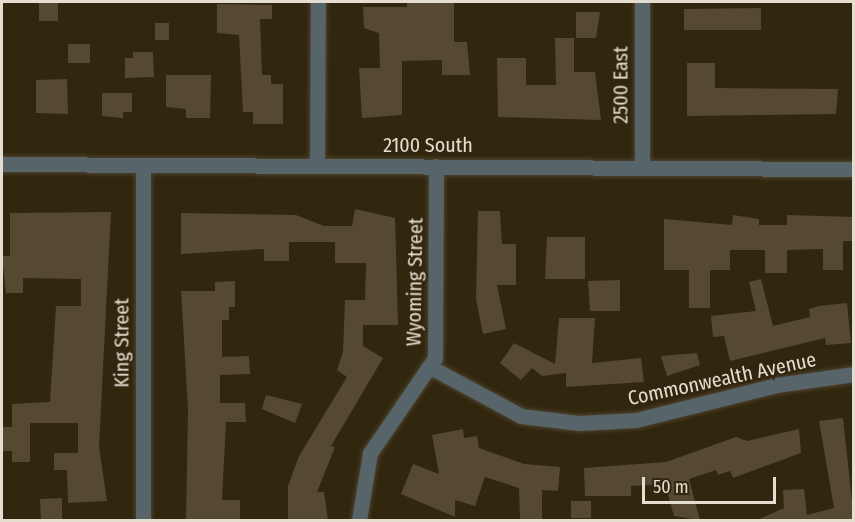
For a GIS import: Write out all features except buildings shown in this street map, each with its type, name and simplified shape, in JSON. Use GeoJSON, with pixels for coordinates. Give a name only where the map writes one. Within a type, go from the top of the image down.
{"type":"FeatureCollection","features":[{"type":"Feature","properties":{"kind":"street"},"geometry":{"type":"LineString","coordinates":[[317,166],[318,2]]}},
{"type":"Feature","properties":{"kind":"street","name":"2500 East"},"geometry":{"type":"LineString","coordinates":[[642,2],[642,168]]}},
{"type":"Feature","properties":{"kind":"street","name":"2100 South"},"geometry":{"type":"LineString","coordinates":[[2,164],[854,169]]}},
{"type":"Feature","properties":{"kind":"street","name":"King Street"},"geometry":{"type":"LineString","coordinates":[[143,520],[144,165]]}},
{"type":"Feature","properties":{"kind":"street","name":"Wyoming Street"},"geometry":{"type":"LineString","coordinates":[[359,520],[370,453],[432,368],[437,338],[436,166]]}},
{"type":"Feature","properties":{"kind":"street","name":"Commonwealth Avenue"},"geometry":{"type":"LineString","coordinates":[[432,368],[521,416],[579,423],[662,416],[776,385],[854,374]]}}]}
